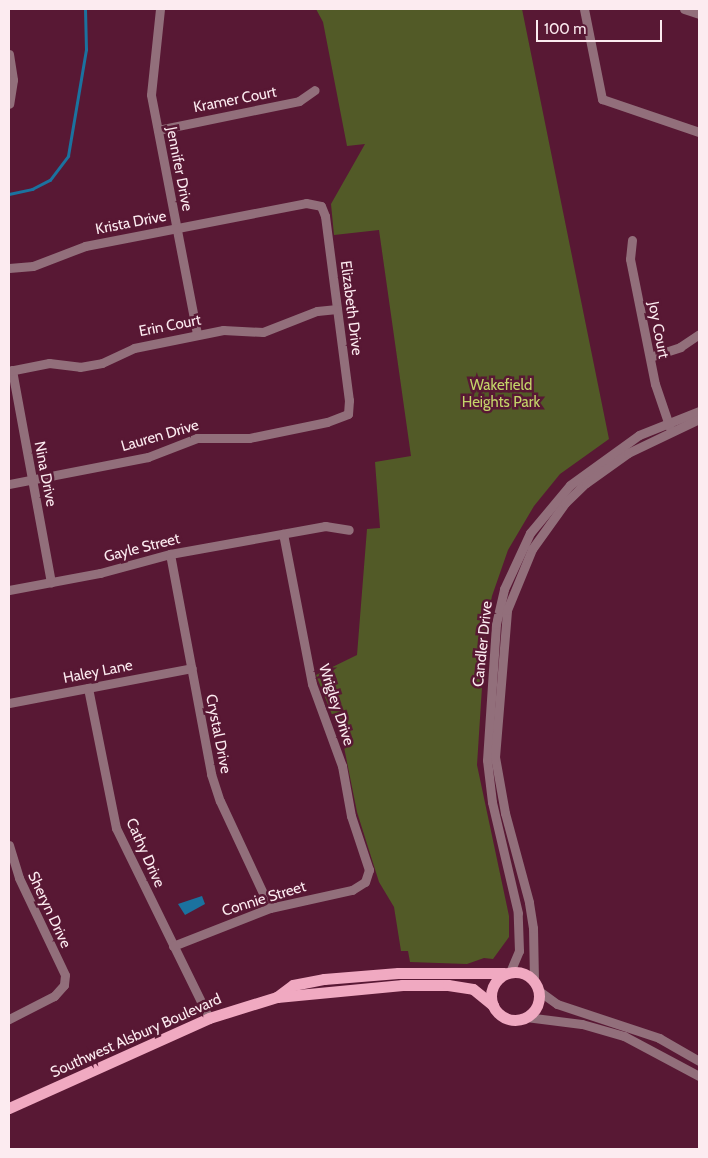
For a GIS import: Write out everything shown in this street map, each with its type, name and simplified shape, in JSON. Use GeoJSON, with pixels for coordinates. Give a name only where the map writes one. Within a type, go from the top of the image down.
{"type":"FeatureCollection","features":[{"type":"Feature","properties":{"kind":"main road","name":"Southwest Alsbury Boulevard"},"geometry":{"type":"LineString","coordinates":[[277,997],[293,986],[324,979],[398,973],[520,972],[534,980]]}},
{"type":"Feature","properties":{"kind":"main road"},"geometry":{"type":"LineString","coordinates":[[493,1005],[494,984],[507,973]]}},
{"type":"Feature","properties":{"kind":"main road"},"geometry":{"type":"LineString","coordinates":[[526,1017],[538,1003],[539,991],[534,980]]}},
{"type":"Feature","properties":{"kind":"main road","name":"Southwest Alsbury Boulevard"},"geometry":{"type":"LineString","coordinates":[[9,1108],[209,1018],[277,997],[402,985],[448,985],[473,990],[493,1005],[504,1017],[526,1017]]}},
{"type":"Feature","properties":{"kind":"street","name":"Jennifer Drive"},"geometry":{"type":"LineString","coordinates":[[160,9],[150,81],[197,335]]}},
{"type":"Feature","properties":{"kind":"street"},"geometry":{"type":"LineString","coordinates":[[584,9],[602,98],[699,132]]}},
{"type":"Feature","properties":{"kind":"street"},"geometry":{"type":"LineString","coordinates":[[684,9],[699,14]]}},
{"type":"Feature","properties":{"kind":"street"},"geometry":{"type":"LineString","coordinates":[[9,54],[13,80],[9,104]]}},
{"type":"Feature","properties":{"kind":"street","name":"Kramer Court"},"geometry":{"type":"LineString","coordinates":[[158,130],[299,101],[315,90]]}},
{"type":"Feature","properties":{"kind":"street","name":"Krista Drive"},"geometry":{"type":"LineString","coordinates":[[9,268],[33,266],[84,246],[306,203],[321,206]]}},
{"type":"Feature","properties":{"kind":"street","name":"Elizabeth Drive"},"geometry":{"type":"LineString","coordinates":[[321,206],[325,216],[348,414]]}},
{"type":"Feature","properties":{"kind":"street","name":"Joy Court"},"geometry":{"type":"LineString","coordinates":[[632,240],[630,259],[650,357],[669,427]]}},
{"type":"Feature","properties":{"kind":"street","name":"Erin Court"},"geometry":{"type":"LineString","coordinates":[[10,371],[49,363],[80,366],[102,363],[134,348],[223,330],[263,332],[317,311],[337,309]]}},
{"type":"Feature","properties":{"kind":"street"},"geometry":{"type":"LineString","coordinates":[[650,357],[680,346],[699,334]]}},
{"type":"Feature","properties":{"kind":"street","name":"Nina Drive"},"geometry":{"type":"LineString","coordinates":[[10,371],[51,582]]}},
{"type":"Feature","properties":{"kind":"street","name":"Candler Drive"},"geometry":{"type":"LineString","coordinates":[[534,980],[533,928],[529,902],[505,813],[495,757],[507,610],[532,549],[565,503],[586,483],[628,453],[669,427],[699,411]]}},
{"type":"Feature","properties":{"kind":"street","name":"Lauren Drive"},"geometry":{"type":"LineString","coordinates":[[9,484],[148,457],[197,438],[249,438],[327,422],[348,414]]}},
{"type":"Feature","properties":{"kind":"street","name":"Candler Drive"},"geometry":{"type":"LineString","coordinates":[[507,973],[519,951],[518,912],[492,802],[487,760],[496,624],[504,589],[530,533],[570,485],[612,452],[669,427],[699,419]]}},
{"type":"Feature","properties":{"kind":"street","name":"Gayle Street"},"geometry":{"type":"LineString","coordinates":[[9,590],[170,554],[325,526],[349,530]]}},
{"type":"Feature","properties":{"kind":"street","name":"Wrigley Drive"},"geometry":{"type":"LineString","coordinates":[[283,534],[312,684],[333,737],[351,816],[369,870],[365,882]]}},
{"type":"Feature","properties":{"kind":"street","name":"Crystal Drive"},"geometry":{"type":"LineString","coordinates":[[170,554],[211,774],[220,801],[270,908]]}},
{"type":"Feature","properties":{"kind":"street","name":"Haley Lane"},"geometry":{"type":"LineString","coordinates":[[9,703],[192,668]]}},
{"type":"Feature","properties":{"kind":"street","name":"Cathy Drive"},"geometry":{"type":"LineString","coordinates":[[88,688],[116,828],[209,1018]]}},
{"type":"Feature","properties":{"kind":"street","name":"Sheryn Drive"},"geometry":{"type":"LineString","coordinates":[[9,846],[19,878],[65,975],[64,985],[54,996],[9,1019]]}},
{"type":"Feature","properties":{"kind":"street","name":"Connie Street"},"geometry":{"type":"LineString","coordinates":[[173,946],[270,908],[352,890],[365,882]]}},
{"type":"Feature","properties":{"kind":"street"},"geometry":{"type":"LineString","coordinates":[[539,991],[564,1007],[643,1032],[699,1060]]}},
{"type":"Feature","properties":{"kind":"street","name":"Southwest Alsbury Boulevard"},"geometry":{"type":"LineString","coordinates":[[526,1017],[543,1022],[582,1024],[624,1036],[699,1076]]}},
{"type":"Feature","properties":{"kind":"green space","name":"Wakefield Heights Park"},"geometry":{"type":"Polygon","coordinates":[[[316,9],[522,9],[609,439],[560,474],[534,506],[508,550],[492,596],[486,625],[477,765],[509,916],[509,937],[493,959],[484,958],[467,964],[410,962],[408,951],[401,951],[394,907],[379,882],[357,812],[343,742],[316,675],[357,655],[367,529],[380,528],[375,462],[411,456],[379,230],[334,235],[331,204],[365,144],[347,146],[323,22],[316,9]]]}},
{"type":"Feature","properties":{"kind":"water"},"geometry":{"type":"Polygon","coordinates":[[[202,896],[205,904],[185,915],[178,904],[202,896]]]}},
{"type":"Feature","properties":{"kind":"waterway"},"geometry":{"type":"LineString","coordinates":[[9,194],[32,189],[50,180],[68,156],[86,50],[85,9]]}}]}
